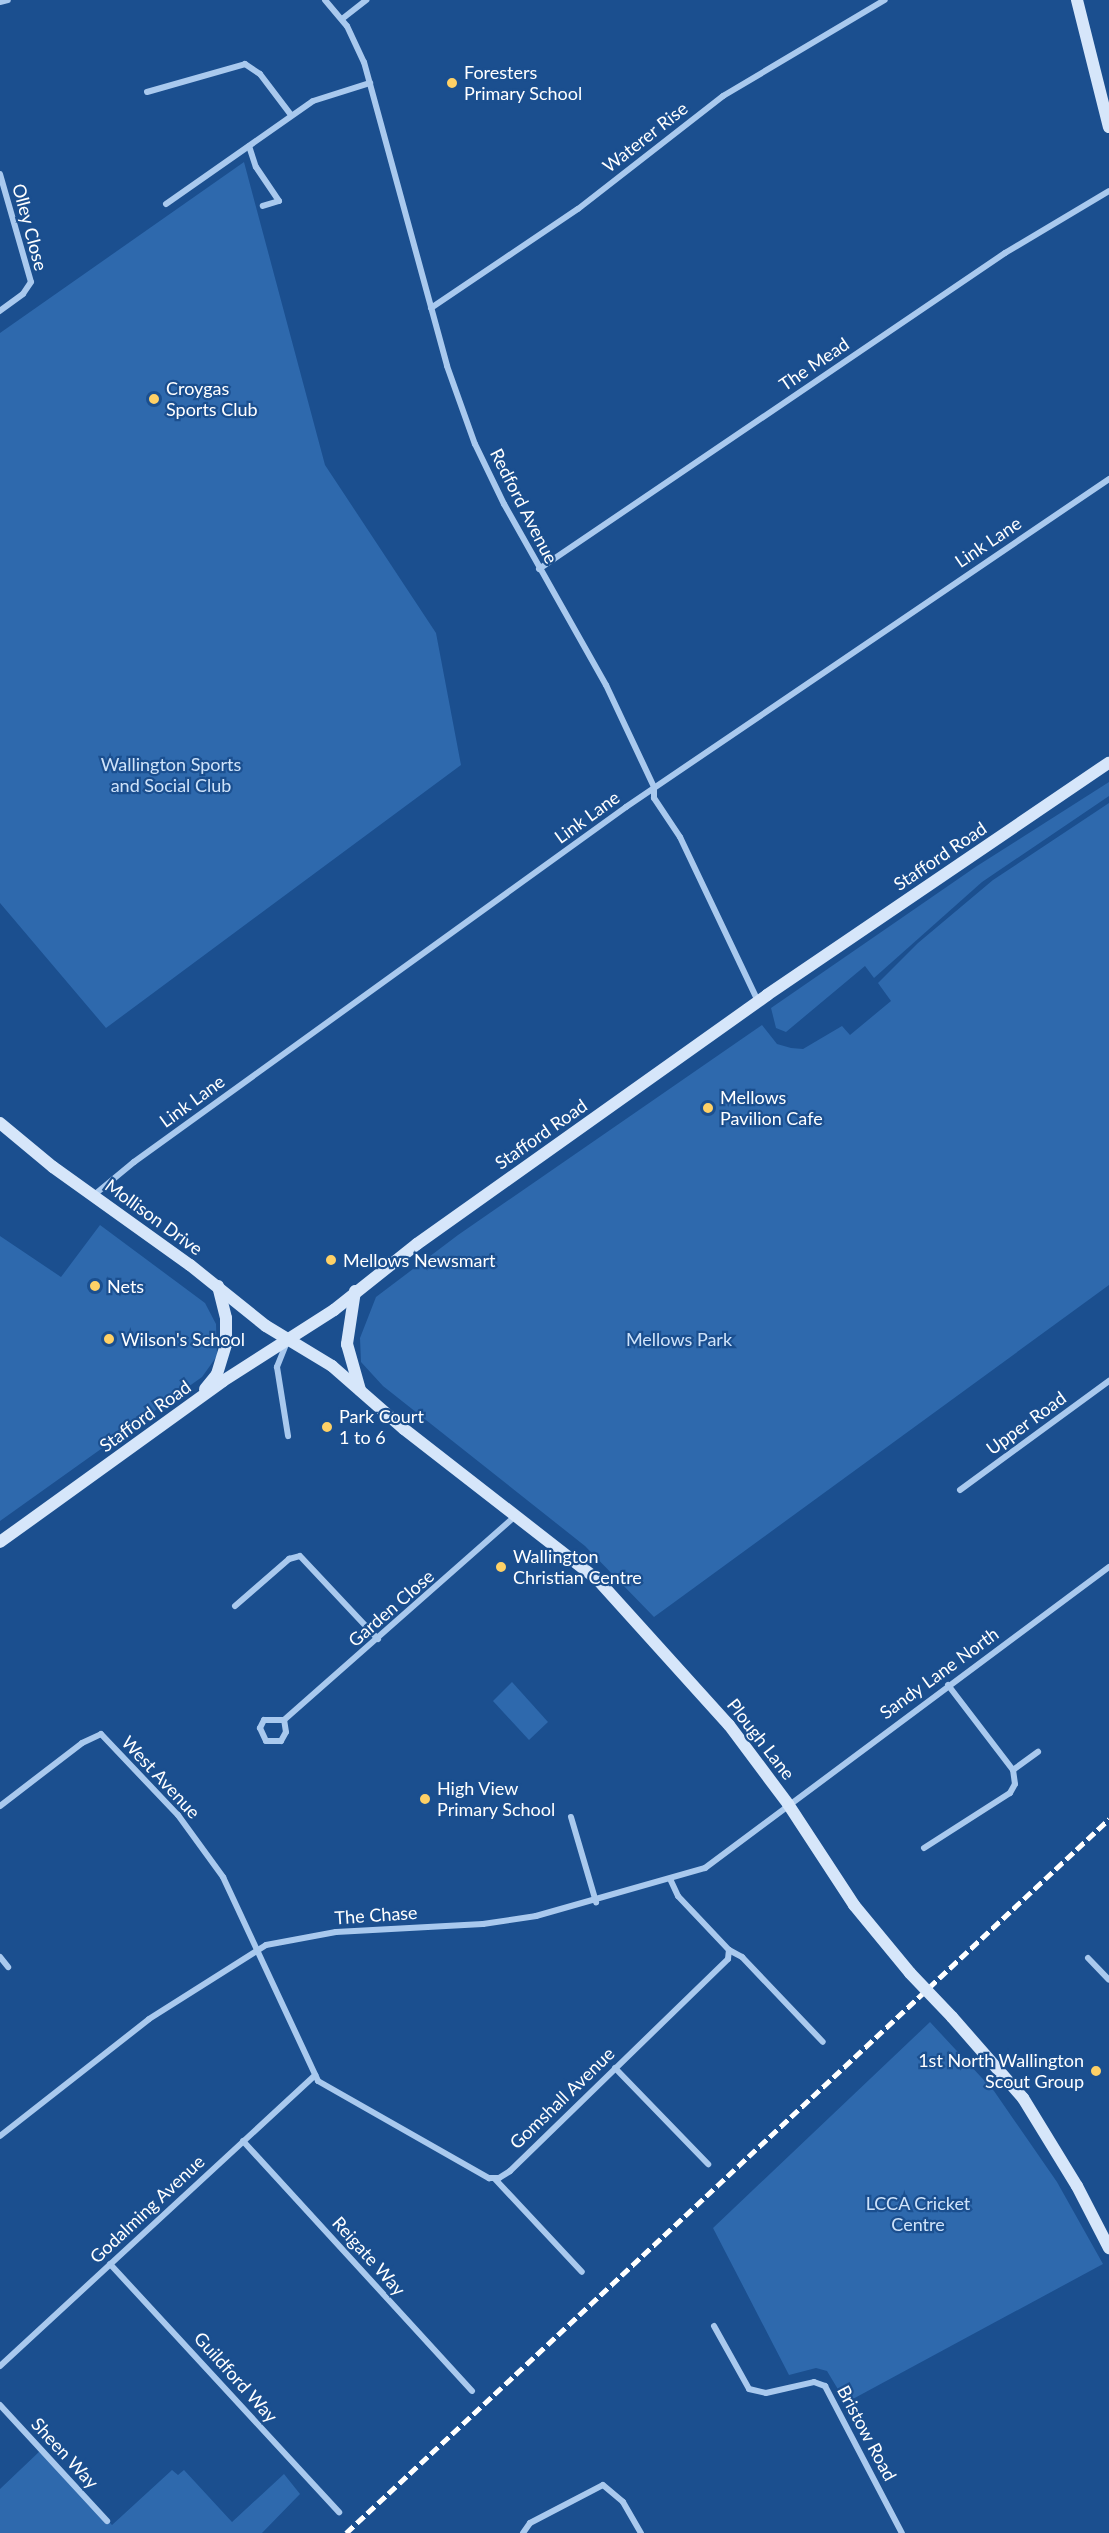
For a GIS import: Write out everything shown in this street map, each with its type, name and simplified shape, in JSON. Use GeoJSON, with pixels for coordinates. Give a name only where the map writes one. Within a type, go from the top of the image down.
{"type":"FeatureCollection","features":[{"type":"Feature","properties":{"kind":"main road"},"geometry":{"type":"LineString","coordinates":[[1077,0],[1109,127]]}},
{"type":"Feature","properties":{"kind":"main road","name":"Stafford Road"},"geometry":{"type":"LineString","coordinates":[[0,1542],[185,1409],[287,1341],[758,1001],[1109,763]]}},
{"type":"Feature","properties":{"kind":"main road","name":"Mollison Drive"},"geometry":{"type":"LineString","coordinates":[[0,1124],[218,1286],[287,1341]]}},
{"type":"Feature","properties":{"kind":"main road"},"geometry":{"type":"LineString","coordinates":[[185,1409],[211,1383],[225,1354],[226,1318],[218,1286]]}},
{"type":"Feature","properties":{"kind":"main road"},"geometry":{"type":"LineString","coordinates":[[355,1291],[347,1344],[360,1391]]}},
{"type":"Feature","properties":{"kind":"main road","name":"Plough Lane"},"geometry":{"type":"LineString","coordinates":[[287,1341],[332,1366],[360,1391],[578,1564],[622,1604],[718,1713],[788,1804],[854,1905],[910,1973],[1023,2098],[1077,2186],[1109,2248]]}},
{"type":"Feature","properties":{"kind":"street"},"geometry":{"type":"LineString","coordinates":[[0,2],[8,0]]}},
{"type":"Feature","properties":{"kind":"street","name":"Redford Avenue"},"geometry":{"type":"LineString","coordinates":[[325,0],[342,19],[370,83],[431,308],[465,419],[540,569],[606,685],[654,787],[654,798],[685,846],[758,1001]]}},
{"type":"Feature","properties":{"kind":"street"},"geometry":{"type":"LineString","coordinates":[[342,19],[366,0]]}},
{"type":"Feature","properties":{"kind":"street","name":"Waterer Rise"},"geometry":{"type":"LineString","coordinates":[[431,308],[568,216],[723,96],[885,0]]}},
{"type":"Feature","properties":{"kind":"street"},"geometry":{"type":"LineString","coordinates":[[147,92],[245,64],[260,74],[291,115]]}},
{"type":"Feature","properties":{"kind":"street"},"geometry":{"type":"LineString","coordinates":[[166,204],[291,115],[327,94],[370,83]]}},
{"type":"Feature","properties":{"kind":"street"},"geometry":{"type":"LineString","coordinates":[[249,146],[256,167],[279,201],[262,206]]}},
{"type":"Feature","properties":{"kind":"street","name":"Olley Close"},"geometry":{"type":"LineString","coordinates":[[0,174],[31,282],[23,294],[0,311]]}},
{"type":"Feature","properties":{"kind":"street","name":"The Mead"},"geometry":{"type":"LineString","coordinates":[[540,569],[1005,253],[1109,191]]}},
{"type":"Feature","properties":{"kind":"street","name":"Link Lane"},"geometry":{"type":"LineString","coordinates":[[94,1195],[134,1162],[654,787],[1109,479]]}},
{"type":"Feature","properties":{"kind":"street"},"geometry":{"type":"LineString","coordinates":[[287,1341],[277,1367],[288,1436]]}},
{"type":"Feature","properties":{"kind":"street","name":"Upper Road"},"geometry":{"type":"LineString","coordinates":[[960,1490],[1109,1381]]}},
{"type":"Feature","properties":{"kind":"street","name":"Garden Close"},"geometry":{"type":"LineString","coordinates":[[284,1720],[284,1737],[275,1742],[266,1741],[260,1728],[264,1720],[284,1720],[516,1515]]}},
{"type":"Feature","properties":{"kind":"street"},"geometry":{"type":"LineString","coordinates":[[235,1606],[289,1559],[300,1556],[378,1639]]}},
{"type":"Feature","properties":{"kind":"street","name":"Sandy Lane North"},"geometry":{"type":"LineString","coordinates":[[788,1804],[1108,1568]]}},
{"type":"Feature","properties":{"kind":"street"},"geometry":{"type":"LineString","coordinates":[[924,1848],[1010,1793],[1015,1784],[1013,1770],[948,1685]]}},
{"type":"Feature","properties":{"kind":"street","name":"West Avenue"},"geometry":{"type":"LineString","coordinates":[[0,1806],[82,1743],[101,1734],[202,1845],[235,1894],[259,1949]]}},
{"type":"Feature","properties":{"kind":"street"},"geometry":{"type":"LineString","coordinates":[[1013,1770],[1038,1752]]}},
{"type":"Feature","properties":{"kind":"street","name":"The Chase"},"geometry":{"type":"LineString","coordinates":[[0,2136],[149,2019],[259,1949],[336,1932],[483,1924],[596,1902],[671,1881],[717,1861],[788,1804]]}},
{"type":"Feature","properties":{"kind":"street"},"geometry":{"type":"LineString","coordinates":[[571,1816],[596,1902]]}},
{"type":"Feature","properties":{"kind":"street"},"geometry":{"type":"LineString","coordinates":[[671,1881],[678,1896],[729,1950],[742,1957],[823,2042]]}},
{"type":"Feature","properties":{"kind":"street"},"geometry":{"type":"LineString","coordinates":[[259,1949],[315,2074],[322,2084],[484,2177],[495,2179],[582,2272]]}},
{"type":"Feature","properties":{"kind":"street","name":"Gomshall Avenue"},"geometry":{"type":"LineString","coordinates":[[495,2179],[510,2171],[725,1962],[729,1950]]}},
{"type":"Feature","properties":{"kind":"street"},"geometry":{"type":"LineString","coordinates":[[0,1957],[8,1967]]}},
{"type":"Feature","properties":{"kind":"street"},"geometry":{"type":"LineString","coordinates":[[1088,1958],[1109,1980]]}},
{"type":"Feature","properties":{"kind":"street"},"geometry":{"type":"LineString","coordinates":[[615,2068],[708,2164]]}},
{"type":"Feature","properties":{"kind":"street","name":"Godalming Avenue"},"geometry":{"type":"LineString","coordinates":[[0,2367],[315,2074]]}},
{"type":"Feature","properties":{"kind":"street","name":"Reigate Way"},"geometry":{"type":"LineString","coordinates":[[243,2141],[472,2391]]}},
{"type":"Feature","properties":{"kind":"street","name":"Guildford Way"},"geometry":{"type":"LineString","coordinates":[[110,2264],[339,2512]]}},
{"type":"Feature","properties":{"kind":"street","name":"Bristow Road"},"geometry":{"type":"LineString","coordinates":[[714,2326],[749,2389],[766,2393],[810,2382],[825,2386],[902,2533]]}},
{"type":"Feature","properties":{"kind":"street","name":"Sheen Way"},"geometry":{"type":"LineString","coordinates":[[0,2405],[107,2521]]}},
{"type":"Feature","properties":{"kind":"street"},"geometry":{"type":"LineString","coordinates":[[523,2533],[530,2523],[603,2485],[623,2502],[641,2533]]}},
{"type":"Feature","properties":{"kind":"green space","name":"Wallington Sports and Social Club"},"geometry":{"type":"Polygon","coordinates":[[[244,162],[325,465],[436,633],[461,765],[106,1028],[0,903],[0,333],[244,162]]]}},
{"type":"Feature","properties":{"kind":"green space"},"geometry":{"type":"Polygon","coordinates":[[[1109,782],[1109,796],[982,882],[874,978],[865,966],[786,1032],[776,1028],[771,1008],[977,866],[1109,782]]]}},
{"type":"Feature","properties":{"kind":"green space","name":"Mellows Park"},"geometry":{"type":"Polygon","coordinates":[[[1109,803],[1109,1285],[654,1617],[585,1546],[383,1386],[361,1362],[360,1338],[376,1297],[458,1235],[762,1025],[777,1044],[791,1048],[803,1049],[842,1026],[850,1035],[891,1001],[878,983],[918,943],[993,880],[1109,803]]]}},
{"type":"Feature","properties":{"kind":"green space","name":"Wilson's School"},"geometry":{"type":"Polygon","coordinates":[[[100,1225],[205,1303],[216,1324],[217,1356],[202,1377],[0,1521],[0,1236],[61,1277],[100,1225]]]}},
{"type":"Feature","properties":{"kind":"green space"},"geometry":{"type":"Polygon","coordinates":[[[512,1682],[548,1722],[529,1740],[493,1701],[512,1682]]]}},
{"type":"Feature","properties":{"kind":"green space","name":"LCCA Cricket Centre"},"geometry":{"type":"Polygon","coordinates":[[[930,2022],[994,2091],[1057,2182],[1103,2264],[851,2400],[842,2396],[827,2371],[816,2368],[789,2375],[713,2228],[930,2022]]]}},
{"type":"Feature","properties":{"kind":"green space"},"geometry":{"type":"Polygon","coordinates":[[[41,2450],[112,2525],[172,2470],[178,2475],[184,2470],[232,2522],[284,2474],[300,2494],[262,2533],[0,2533],[0,2489],[41,2450]]]}},
{"type":"Feature","properties":{"kind":"railway"},"geometry":{"type":"LineString","coordinates":[[346,2533],[1109,1819]]}},
{"type":"Feature","properties":{"kind":"place","name":"Foresters Primary School"},"geometry":{"type":"Point","coordinates":[452,83]}},
{"type":"Feature","properties":{"kind":"place","name":"Croygas Sports Club"},"geometry":{"type":"Point","coordinates":[154,399]}},
{"type":"Feature","properties":{"kind":"place","name":"Mellows Pavilion Cafe"},"geometry":{"type":"Point","coordinates":[708,1108]}},
{"type":"Feature","properties":{"kind":"place","name":"Mellows Newsmart"},"geometry":{"type":"Point","coordinates":[331,1260]}},
{"type":"Feature","properties":{"kind":"place","name":"Nets"},"geometry":{"type":"Point","coordinates":[95,1286]}},
{"type":"Feature","properties":{"kind":"place","name":"Wilson's School"},"geometry":{"type":"Point","coordinates":[109,1339]}},
{"type":"Feature","properties":{"kind":"place","name":"Park Court 1 to 6"},"geometry":{"type":"Point","coordinates":[327,1427]}},
{"type":"Feature","properties":{"kind":"place","name":"Wallington Christian Centre"},"geometry":{"type":"Point","coordinates":[501,1567]}},
{"type":"Feature","properties":{"kind":"place","name":"High View Primary School"},"geometry":{"type":"Point","coordinates":[425,1799]}},
{"type":"Feature","properties":{"kind":"place","name":"1st North Wallington Scout Group"},"geometry":{"type":"Point","coordinates":[1096,2071]}}]}
